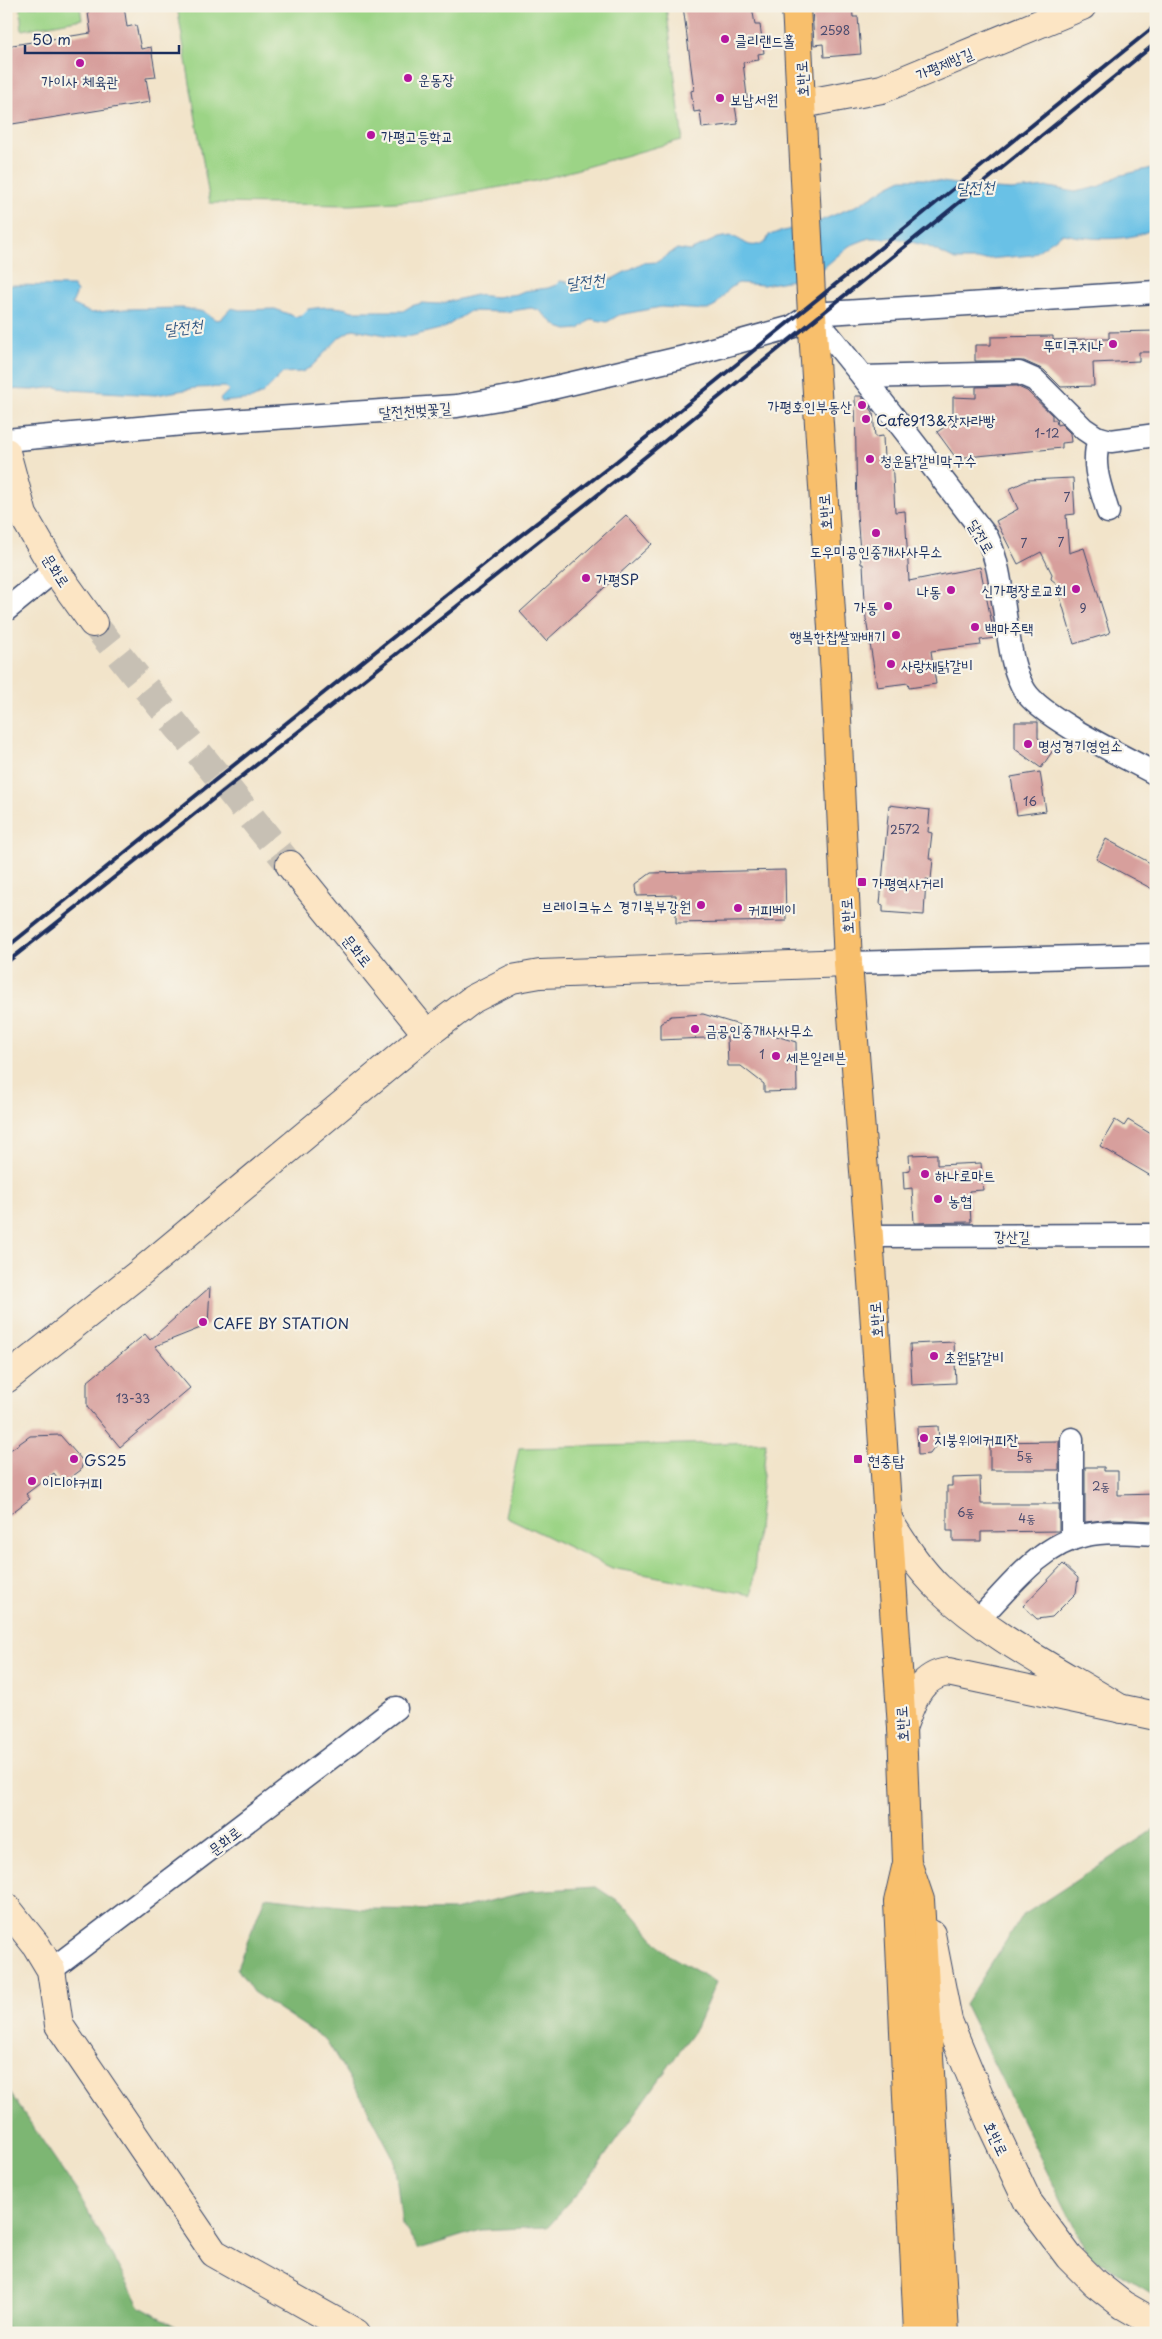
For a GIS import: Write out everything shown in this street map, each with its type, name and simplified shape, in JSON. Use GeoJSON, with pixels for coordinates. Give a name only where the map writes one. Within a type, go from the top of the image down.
{"type":"FeatureCollection","features":[{"type":"Feature","properties":{"kind":"main road","name":"호반로"},"geometry":{"type":"LineString","coordinates":[[796,6],[812,314],[835,675],[848,963],[869,1236],[902,1728],[908,1862],[920,1900],[945,2333]]}},
{"type":"Feature","properties":{"kind":"main road","name":"호반로"},"geometry":{"type":"LineString","coordinates":[[908,1862],[898,1902],[918,2333]]}},
{"type":"Feature","properties":{"kind":"street","name":"가평제방길"},"geometry":{"type":"LineString","coordinates":[[803,113],[882,89],[1082,6]]}},
{"type":"Feature","properties":{"kind":"street"},"geometry":{"type":"LineString","coordinates":[[812,314],[1156,292]]}},
{"type":"Feature","properties":{"kind":"street","name":"달전로"},"geometry":{"type":"LineString","coordinates":[[812,314],[863,377],[989,542],[996,564],[1014,665],[1026,693],[1042,709],[1102,745],[1156,774]]}},
{"type":"Feature","properties":{"kind":"street","name":"달전천벚꽃길"},"geometry":{"type":"LineString","coordinates":[[6,440],[183,424],[457,406],[522,395],[680,358],[792,327],[812,314]]}},
{"type":"Feature","properties":{"kind":"street"},"geometry":{"type":"LineString","coordinates":[[863,377],[985,373],[1028,375],[1084,429],[1099,438],[1118,441],[1156,435]]}},
{"type":"Feature","properties":{"kind":"street"},"geometry":{"type":"LineString","coordinates":[[1099,438],[1095,457],[1095,470],[1108,512]]}},
{"type":"Feature","properties":{"kind":"street","name":"문화로"},"geometry":{"type":"LineString","coordinates":[[6,452],[24,515],[55,570],[93,623]]}},
{"type":"Feature","properties":{"kind":"street"},"geometry":{"type":"LineString","coordinates":[[6,610],[55,570]]}},
{"type":"Feature","properties":{"kind":"street","name":"문화로"},"geometry":{"type":"LineString","coordinates":[[290,865],[427,1034]]}},
{"type":"Feature","properties":{"kind":"street"},"geometry":{"type":"LineString","coordinates":[[6,1379],[137,1275],[427,1034],[473,999],[512,979],[573,972],[1156,955]]}},
{"type":"Feature","properties":{"kind":"street","name":"강산길"},"geometry":{"type":"LineString","coordinates":[[869,1236],[1156,1235]]}},
{"type":"Feature","properties":{"kind":"street"},"geometry":{"type":"LineString","coordinates":[[1072,1439],[1072,1539]]}},
{"type":"Feature","properties":{"kind":"street"},"geometry":{"type":"LineString","coordinates":[[887,1518],[918,1565],[939,1588],[978,1620],[1121,1709]]}},
{"type":"Feature","properties":{"kind":"street"},"geometry":{"type":"LineString","coordinates":[[978,1620],[1034,1563],[1054,1547],[1072,1539],[1101,1533],[1156,1534]]}},
{"type":"Feature","properties":{"kind":"street"},"geometry":{"type":"LineString","coordinates":[[902,1728],[911,1704],[924,1681],[934,1674],[948,1672],[1156,1716]]}},
{"type":"Feature","properties":{"kind":"street","name":"문화로"},"geometry":{"type":"LineString","coordinates":[[51,1970],[396,1708]]}},
{"type":"Feature","properties":{"kind":"street","name":"호반로"},"geometry":{"type":"LineString","coordinates":[[920,1900],[933,1942],[948,2021],[992,2126],[1028,2202],[1068,2258],[1122,2305],[1156,2324]]}},
{"type":"Feature","properties":{"kind":"street"},"geometry":{"type":"LineString","coordinates":[[6,1907],[36,1945],[51,1970],[59,2024],[214,2253],[356,2333]]}},
{"type":"Feature","properties":{"kind":"green space"},"geometry":{"type":"Polygon","coordinates":[[[20,6],[80,6],[82,19],[22,30],[20,6]]]}},
{"type":"Feature","properties":{"kind":"green space","name":"운동장"},"geometry":{"type":"Polygon","coordinates":[[[177,6],[666,6],[682,134],[681,140],[536,181],[425,200],[350,205],[210,203],[177,6]]]}},
{"type":"Feature","properties":{"kind":"green space"},"geometry":{"type":"Polygon","coordinates":[[[766,1442],[752,1595],[612,1568],[505,1516],[519,1448],[766,1442]]]}},
{"type":"Feature","properties":{"kind":"green space"},"geometry":{"type":"Polygon","coordinates":[[[1156,1828],[1156,2296],[1088,2255],[965,2005],[1022,1916],[1156,1828]]]}},
{"type":"Feature","properties":{"kind":"green space"},"geometry":{"type":"Polygon","coordinates":[[[596,1887],[629,1909],[667,1954],[716,1982],[696,2028],[583,2187],[547,2227],[480,2230],[419,2249],[402,2224],[394,2159],[363,2100],[326,2040],[253,1992],[237,1968],[265,1897],[365,1909],[454,1910],[530,1891],[596,1887]]]}},
{"type":"Feature","properties":{"kind":"green space"},"geometry":{"type":"Polygon","coordinates":[[[6,2087],[78,2193],[140,2307],[188,2333],[6,2333],[6,2087]]]}},
{"type":"Feature","properties":{"kind":"water","name":"달전천"},"geometry":{"type":"Polygon","coordinates":[[[1156,167],[1156,227],[1130,237],[1100,239],[1062,234],[1032,255],[977,260],[955,260],[927,246],[896,238],[869,238],[849,246],[821,270],[799,279],[763,285],[738,283],[729,289],[714,307],[707,310],[661,307],[619,315],[607,322],[591,319],[579,329],[567,330],[558,327],[539,310],[531,308],[505,312],[470,311],[444,328],[412,336],[397,337],[353,329],[340,337],[311,367],[302,372],[283,373],[262,394],[252,399],[222,402],[220,399],[229,390],[225,387],[196,388],[156,395],[71,390],[55,387],[32,390],[6,389],[6,285],[73,286],[77,292],[72,304],[91,313],[125,309],[184,308],[204,312],[216,320],[221,319],[231,308],[240,310],[275,309],[296,317],[301,316],[308,309],[325,307],[336,307],[352,311],[403,311],[411,306],[422,303],[438,304],[476,295],[496,297],[517,294],[524,291],[548,288],[560,281],[576,283],[612,279],[642,263],[657,262],[677,249],[690,251],[718,238],[731,236],[751,245],[760,244],[766,242],[769,235],[820,221],[858,205],[902,179],[925,179],[978,188],[1011,190],[1049,187],[1075,192],[1098,187],[1118,176],[1156,167]]]}},
{"type":"Feature","properties":{"kind":"building","name":"가이사 체육관"},"geometry":{"type":"Polygon","coordinates":[[[87,6],[124,6],[127,27],[136,25],[141,49],[151,47],[156,77],[146,78],[150,102],[6,125],[6,46],[91,33],[87,6]]]}},
{"type":"Feature","properties":{"kind":"building","name":"클리랜드홀"},"geometry":{"type":"Polygon","coordinates":[[[683,6],[752,6],[755,25],[760,25],[764,53],[758,54],[759,60],[743,62],[748,105],[735,106],[738,124],[702,128],[700,111],[694,112],[691,91],[694,90],[683,6]]]}},
{"type":"Feature","properties":{"kind":"building"},"geometry":{"type":"Polygon","coordinates":[[[812,6],[852,6],[853,17],[858,17],[861,54],[824,57],[823,44],[814,45],[812,6]]]}},
{"type":"Feature","properties":{"kind":"building"},"geometry":{"type":"Polygon","coordinates":[[[1156,331],[1156,352],[1139,352],[1139,361],[1093,363],[1094,386],[1061,387],[1044,370],[1024,361],[975,361],[975,345],[991,345],[991,337],[1053,336],[1053,340],[1109,339],[1109,332],[1156,331]]]}},
{"type":"Feature","properties":{"kind":"building"},"geometry":{"type":"Polygon","coordinates":[[[1016,386],[1027,391],[1052,415],[1052,420],[1056,420],[1057,425],[1061,424],[1070,433],[1071,442],[1062,443],[1062,448],[956,458],[937,432],[953,421],[953,397],[976,398],[976,387],[1016,386]]]}},
{"type":"Feature","properties":{"kind":"building"},"geometry":{"type":"Polygon","coordinates":[[[855,396],[861,396],[873,412],[875,437],[883,436],[884,460],[892,459],[895,512],[905,511],[909,581],[980,567],[995,638],[980,640],[981,645],[931,651],[936,684],[909,688],[908,683],[877,687],[866,619],[863,564],[861,564],[857,514],[855,396]]]}},
{"type":"Feature","properties":{"kind":"building"},"geometry":{"type":"Polygon","coordinates":[[[1073,478],[1075,514],[1066,515],[1069,553],[1084,548],[1110,633],[1074,644],[1056,583],[1051,579],[1052,574],[1041,552],[1018,564],[996,521],[1018,509],[1009,489],[1028,480],[1073,478]]]}},
{"type":"Feature","properties":{"kind":"building","name":"가평SP"},"geometry":{"type":"Polygon","coordinates":[[[626,515],[652,544],[546,641],[520,612],[626,515]]]}},
{"type":"Feature","properties":{"kind":"building"},"geometry":{"type":"Polygon","coordinates":[[[1015,722],[1038,722],[1038,738],[1054,749],[1041,768],[1015,749],[1015,722]]]}},
{"type":"Feature","properties":{"kind":"building"},"geometry":{"type":"Polygon","coordinates":[[[1040,772],[1046,811],[1017,815],[1011,777],[1040,772]]]}},
{"type":"Feature","properties":{"kind":"building"},"geometry":{"type":"Polygon","coordinates":[[[889,805],[930,810],[928,832],[932,833],[929,859],[933,859],[931,880],[926,879],[924,915],[883,912],[883,905],[880,904],[889,805]]]}},
{"type":"Feature","properties":{"kind":"building"},"geometry":{"type":"Polygon","coordinates":[[[1106,839],[1156,866],[1156,891],[1096,859],[1106,839]]]}},
{"type":"Feature","properties":{"kind":"building"},"geometry":{"type":"Polygon","coordinates":[[[785,870],[786,921],[676,923],[676,895],[637,896],[636,884],[651,873],[785,870]]]}},
{"type":"Feature","properties":{"kind":"building"},"geometry":{"type":"Polygon","coordinates":[[[703,1014],[796,1042],[797,1091],[764,1092],[764,1084],[741,1066],[728,1066],[727,1037],[660,1040],[660,1024],[671,1016],[703,1014]]]}},
{"type":"Feature","properties":{"kind":"building"},"geometry":{"type":"Polygon","coordinates":[[[1115,1120],[1124,1126],[1128,1120],[1156,1137],[1156,1179],[1100,1146],[1115,1120]]]}},
{"type":"Feature","properties":{"kind":"building"},"geometry":{"type":"Polygon","coordinates":[[[937,1154],[937,1165],[981,1163],[983,1190],[969,1191],[971,1222],[914,1223],[912,1188],[904,1189],[903,1171],[910,1170],[909,1155],[937,1154]]]}},
{"type":"Feature","properties":{"kind":"building"},"geometry":{"type":"Polygon","coordinates":[[[210,1287],[208,1325],[155,1346],[190,1388],[120,1447],[87,1407],[87,1382],[145,1334],[150,1340],[210,1287]]]}},
{"type":"Feature","properties":{"kind":"building"},"geometry":{"type":"Polygon","coordinates":[[[954,1342],[956,1383],[912,1385],[910,1344],[954,1342]]]}},
{"type":"Feature","properties":{"kind":"building"},"geometry":{"type":"Polygon","coordinates":[[[938,1426],[939,1441],[930,1454],[918,1455],[917,1427],[938,1426]]]}},
{"type":"Feature","properties":{"kind":"building"},"geometry":{"type":"Polygon","coordinates":[[[60,1435],[83,1461],[81,1470],[62,1484],[54,1473],[26,1494],[30,1499],[6,1517],[6,1453],[30,1436],[60,1435]]]}},
{"type":"Feature","properties":{"kind":"building"},"geometry":{"type":"Polygon","coordinates":[[[1059,1441],[1059,1470],[990,1470],[990,1442],[1059,1441]]]}},
{"type":"Feature","properties":{"kind":"building"},"geometry":{"type":"Polygon","coordinates":[[[1085,1467],[1104,1467],[1104,1471],[1118,1471],[1118,1495],[1156,1494],[1156,1521],[1112,1519],[1085,1522],[1085,1467]]]}},
{"type":"Feature","properties":{"kind":"building"},"geometry":{"type":"Polygon","coordinates":[[[980,1477],[981,1504],[1059,1504],[1059,1531],[981,1532],[981,1541],[953,1541],[953,1531],[947,1531],[947,1486],[952,1486],[952,1478],[980,1477]]]}},
{"type":"Feature","properties":{"kind":"building"},"geometry":{"type":"Polygon","coordinates":[[[1063,1564],[1078,1578],[1076,1593],[1052,1617],[1037,1619],[1023,1606],[1063,1564]]]}},
{"type":"Feature","properties":{"kind":"tunnel"},"geometry":{"type":"LineString","coordinates":[[93,623],[290,865]]}},
{"type":"Feature","properties":{"kind":"railway"},"geometry":{"type":"LineString","coordinates":[[6,948],[503,549],[617,461],[1156,25]]}},
{"type":"Feature","properties":{"kind":"railway"},"geometry":{"type":"LineString","coordinates":[[6,963],[624,474],[1156,43]]}},
{"type":"Feature","properties":{"kind":"place","name":"클리랜드홀"},"geometry":{"type":"Point","coordinates":[725,39]}},
{"type":"Feature","properties":{"kind":"place","name":"가이사 체육관"},"geometry":{"type":"Point","coordinates":[80,63]}},
{"type":"Feature","properties":{"kind":"place","name":"운동장"},"geometry":{"type":"Point","coordinates":[408,78]}},
{"type":"Feature","properties":{"kind":"place","name":"보납서원"},"geometry":{"type":"Point","coordinates":[720,98]}},
{"type":"Feature","properties":{"kind":"place","name":"가평고등학교"},"geometry":{"type":"Point","coordinates":[371,135]}},
{"type":"Feature","properties":{"kind":"place","name":"뚜띠쿠치나"},"geometry":{"type":"Point","coordinates":[1113,344]}},
{"type":"Feature","properties":{"kind":"place","name":"가평호인부동산"},"geometry":{"type":"Point","coordinates":[862,405]}},
{"type":"Feature","properties":{"kind":"place","name":"Cafe913&잣자라빵"},"geometry":{"type":"Point","coordinates":[866,419]}},
{"type":"Feature","properties":{"kind":"place","name":"청운닭갈비막구수"},"geometry":{"type":"Point","coordinates":[870,459]}},
{"type":"Feature","properties":{"kind":"place","name":"도우미공인중개사사무소"},"geometry":{"type":"Point","coordinates":[876,533]}},
{"type":"Feature","properties":{"kind":"place","name":"가평SP"},"geometry":{"type":"Point","coordinates":[586,578]}},
{"type":"Feature","properties":{"kind":"place","name":"신가평장로교회"},"geometry":{"type":"Point","coordinates":[1076,589]}},
{"type":"Feature","properties":{"kind":"place","name":"나동"},"geometry":{"type":"Point","coordinates":[951,590]}},
{"type":"Feature","properties":{"kind":"place","name":"가동"},"geometry":{"type":"Point","coordinates":[888,606]}},
{"type":"Feature","properties":{"kind":"place","name":"백마주택"},"geometry":{"type":"Point","coordinates":[975,627]}},
{"type":"Feature","properties":{"kind":"place","name":"행복한찹쌀꽈배기"},"geometry":{"type":"Point","coordinates":[896,635]}},
{"type":"Feature","properties":{"kind":"place","name":"사랑채닭갈비"},"geometry":{"type":"Point","coordinates":[891,664]}},
{"type":"Feature","properties":{"kind":"place","name":"명성경기영업소"},"geometry":{"type":"Point","coordinates":[1028,744]}},
{"type":"Feature","properties":{"kind":"place","name":"가평역사거리"},"geometry":{"type":"Point","coordinates":[862,882]}},
{"type":"Feature","properties":{"kind":"place","name":"브레이크뉴스 경기북부강원"},"geometry":{"type":"Point","coordinates":[701,905]}},
{"type":"Feature","properties":{"kind":"place","name":"커피베이"},"geometry":{"type":"Point","coordinates":[738,908]}},
{"type":"Feature","properties":{"kind":"place","name":"금공인중개사사무소"},"geometry":{"type":"Point","coordinates":[695,1029]}},
{"type":"Feature","properties":{"kind":"place","name":"세븐일레븐"},"geometry":{"type":"Point","coordinates":[776,1056]}},
{"type":"Feature","properties":{"kind":"place","name":"하나로마트"},"geometry":{"type":"Point","coordinates":[925,1174]}},
{"type":"Feature","properties":{"kind":"place","name":"농협"},"geometry":{"type":"Point","coordinates":[938,1199]}},
{"type":"Feature","properties":{"kind":"place","name":"CAFE BY STATION"},"geometry":{"type":"Point","coordinates":[203,1322]}},
{"type":"Feature","properties":{"kind":"place","name":"초원닭갈비"},"geometry":{"type":"Point","coordinates":[934,1356]}},
{"type":"Feature","properties":{"kind":"place","name":"지붕위에커피잔"},"geometry":{"type":"Point","coordinates":[924,1438]}},
{"type":"Feature","properties":{"kind":"place","name":"GS25"},"geometry":{"type":"Point","coordinates":[74,1459]}},
{"type":"Feature","properties":{"kind":"place","name":"현충탑"},"geometry":{"type":"Point","coordinates":[858,1459]}},
{"type":"Feature","properties":{"kind":"place","name":"이디야커피"},"geometry":{"type":"Point","coordinates":[32,1481]}}]}
